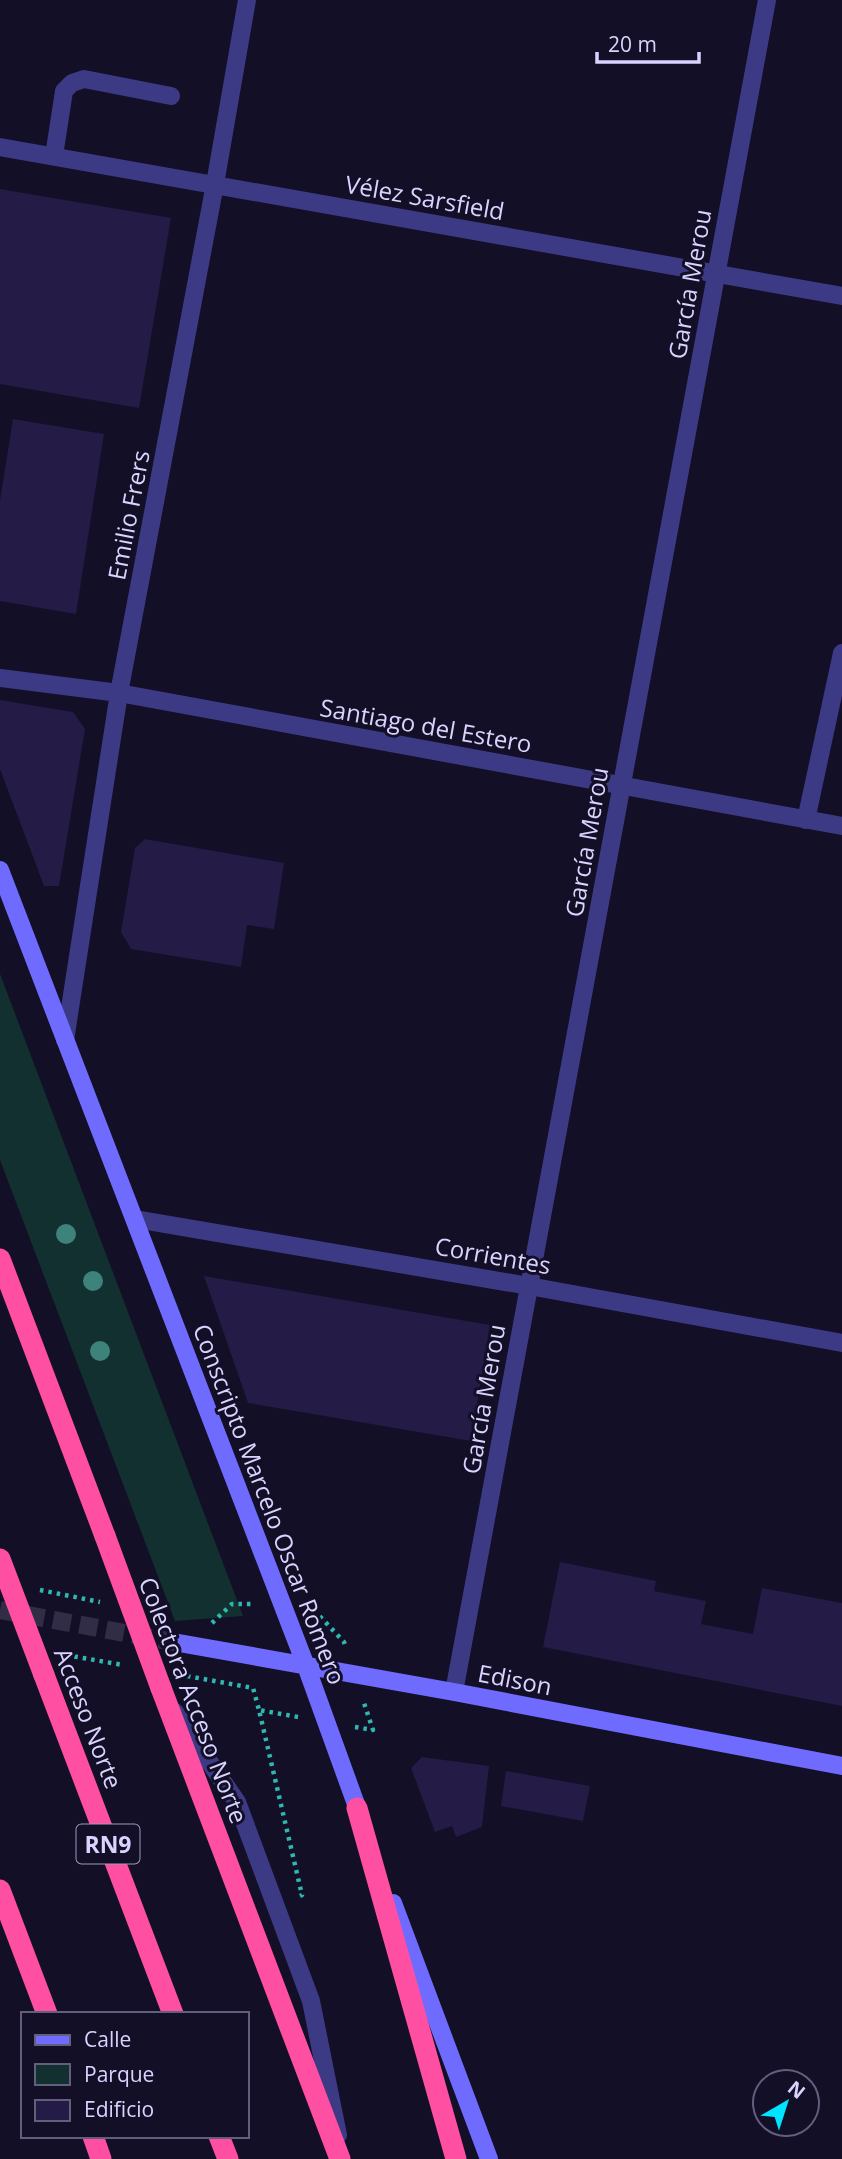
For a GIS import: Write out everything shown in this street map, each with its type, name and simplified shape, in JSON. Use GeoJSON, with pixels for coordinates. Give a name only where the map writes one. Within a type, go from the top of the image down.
{"type":"FeatureCollection","features":[{"type":"Feature","properties":{"kind":"highway","name":"Colectora Acceso Norte"},"geometry":{"type":"LineString","coordinates":[[0,1259],[341,2159]]}},
{"type":"Feature","properties":{"kind":"highway","name":"Acceso Norte"},"geometry":{"type":"LineString","coordinates":[[0,1559],[172,2012]]}},
{"type":"Feature","properties":{"kind":"highway"},"geometry":{"type":"LineString","coordinates":[[357,1808],[456,2159]]}},
{"type":"Feature","properties":{"kind":"highway"},"geometry":{"type":"LineString","coordinates":[[0,1890],[46,2012]]}},
{"type":"Feature","properties":{"kind":"highway"},"geometry":{"type":"LineString","coordinates":[[94,2138],[101,2159]]}},
{"type":"Feature","properties":{"kind":"highway"},"geometry":{"type":"LineString","coordinates":[[220,2138],[228,2159]]}},
{"type":"Feature","properties":{"kind":"street","name":"Emilio Frers"},"geometry":{"type":"LineString","coordinates":[[65,1040],[119,693],[247,0]]}},
{"type":"Feature","properties":{"kind":"street","name":"García Merou"},"geometry":{"type":"LineString","coordinates":[[454,1692],[767,0]]}},
{"type":"Feature","properties":{"kind":"street"},"geometry":{"type":"LineString","coordinates":[[54,156],[64,91],[72,83],[84,79],[171,96]]}},
{"type":"Feature","properties":{"kind":"street","name":"Vélez Sarsfield"},"geometry":{"type":"LineString","coordinates":[[0,147],[842,296]]}},
{"type":"Feature","properties":{"kind":"street"},"geometry":{"type":"LineString","coordinates":[[806,820],[842,653]]}},
{"type":"Feature","properties":{"kind":"street","name":"Santiago del Estero"},"geometry":{"type":"LineString","coordinates":[[0,678],[119,693],[842,826]]}},
{"type":"Feature","properties":{"kind":"street","name":"Conscripto Marcelo Oscar Romero"},"geometry":{"type":"LineString","coordinates":[[0,870],[306,1666],[489,2159]]}},
{"type":"Feature","properties":{"kind":"street","name":"Corrientes"},"geometry":{"type":"LineString","coordinates":[[135,1219],[842,1343]]}},
{"type":"Feature","properties":{"kind":"street","name":"Edison"},"geometry":{"type":"LineString","coordinates":[[179,1643],[842,1766]]}},
{"type":"Feature","properties":{"kind":"street"},"geometry":{"type":"LineString","coordinates":[[162,1691],[237,1801],[311,2001],[341,2159]]}},
{"type":"Feature","properties":{"kind":"path"},"geometry":{"type":"LineString","coordinates":[[40,1590],[106,1603]]}},
{"type":"Feature","properties":{"kind":"path"},"geometry":{"type":"LineString","coordinates":[[211,1623],[232,1604],[308,1604],[344,1642],[373,1731],[259,1710],[302,1895],[275,1903]]}},
{"type":"Feature","properties":{"kind":"green space"},"geometry":{"type":"Polygon","coordinates":[[[0,974],[243,1616],[175,1621],[0,1160],[0,974]]]}},
{"type":"Feature","properties":{"kind":"building"},"geometry":{"type":"Polygon","coordinates":[[[0,189],[171,218],[139,408],[0,384],[0,189]]]}},
{"type":"Feature","properties":{"kind":"building"},"geometry":{"type":"Polygon","coordinates":[[[13,419],[104,434],[76,614],[0,601],[0,500],[13,419]]]}},
{"type":"Feature","properties":{"kind":"building"},"geometry":{"type":"Polygon","coordinates":[[[0,700],[73,712],[85,729],[59,886],[44,886],[0,769],[0,700]]]}},
{"type":"Feature","properties":{"kind":"building"},"geometry":{"type":"Polygon","coordinates":[[[145,839],[284,863],[274,929],[247,925],[241,967],[131,949],[121,932],[135,848],[145,839]]]}},
{"type":"Feature","properties":{"kind":"building"},"geometry":{"type":"Polygon","coordinates":[[[204,1276],[490,1325],[471,1441],[248,1403],[204,1276]]]}},
{"type":"Feature","properties":{"kind":"building"},"geometry":{"type":"Polygon","coordinates":[[[560,1562],[656,1581],[654,1591],[706,1601],[701,1624],[753,1634],[762,1588],[842,1603],[842,1706],[543,1647],[560,1562]]]}},
{"type":"Feature","properties":{"kind":"building"},"geometry":{"type":"Polygon","coordinates":[[[422,1757],[489,1766],[482,1827],[456,1837],[452,1826],[435,1832],[411,1768],[422,1757]]]}},
{"type":"Feature","properties":{"kind":"building"},"geometry":{"type":"Polygon","coordinates":[[[506,1771],[590,1786],[583,1821],[501,1806],[506,1771]]]}},
{"type":"Feature","properties":{"kind":"tunnel"},"geometry":{"type":"LineString","coordinates":[[0,1610],[179,1643]]}}]}
